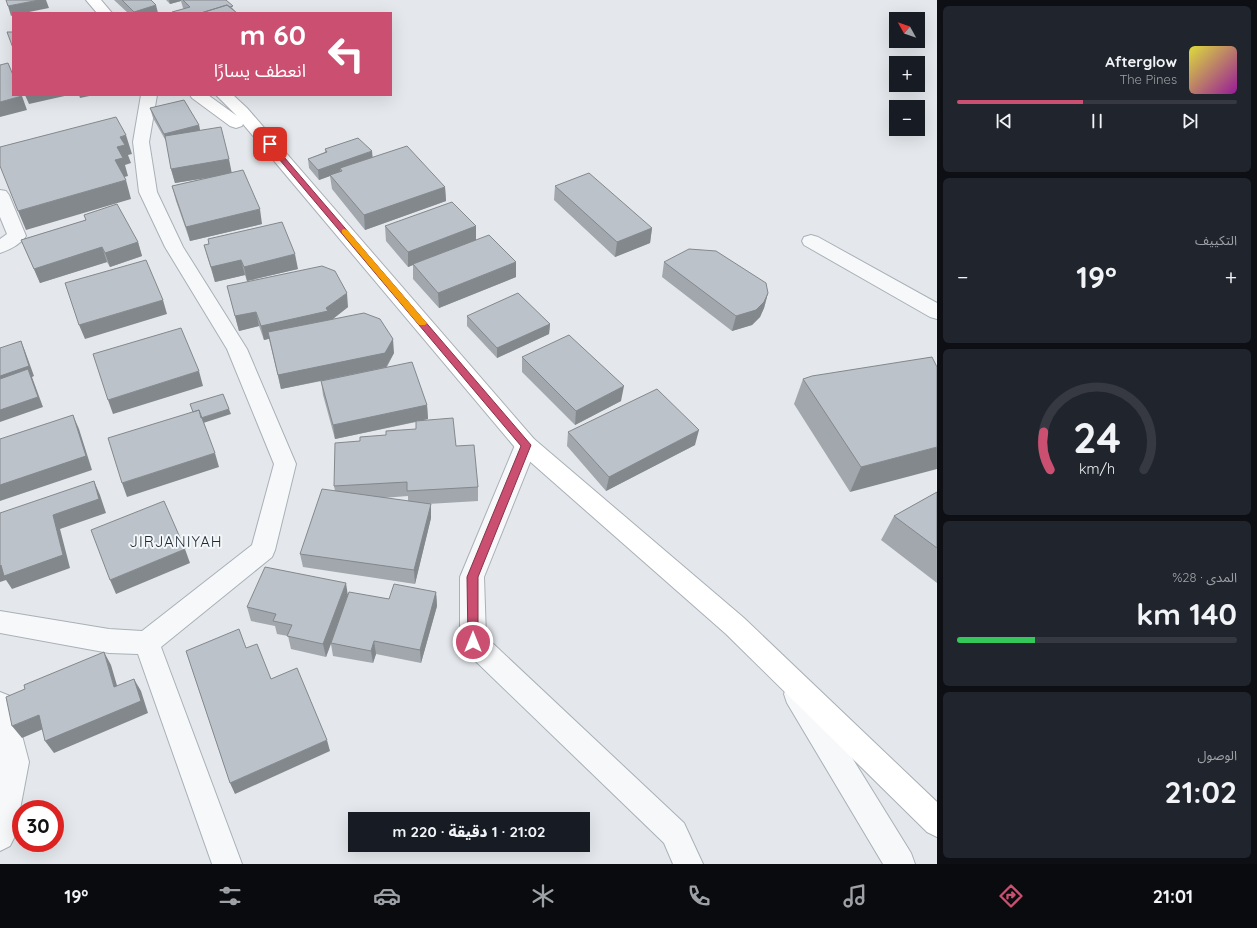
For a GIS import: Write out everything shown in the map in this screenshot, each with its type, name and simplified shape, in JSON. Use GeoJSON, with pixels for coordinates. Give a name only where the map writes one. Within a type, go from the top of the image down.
{"type":"FeatureCollection","features":[{"type":"Feature","properties":{"kind":"main road"},"geometry":{"type":"LineString","coordinates":[[87,6],[102,12]]}},
{"type":"Feature","properties":{"kind":"main road"},"geometry":{"type":"LineString","coordinates":[[199,96],[226,115],[290,167]]}},
{"type":"Feature","properties":{"kind":"main road"},"geometry":{"type":"LineString","coordinates":[[225,96],[241,111],[290,167],[526,445],[736,626],[937,822]]}},
{"type":"Feature","properties":{"kind":"street"},"geometry":{"type":"LineString","coordinates":[[0,622],[108,641],[146,643],[263,550],[285,464],[237,349],[174,247],[148,192],[141,142],[148,96]]}},
{"type":"Feature","properties":{"kind":"street"},"geometry":{"type":"LineString","coordinates":[[0,195],[17,236],[0,247]]}},
{"type":"Feature","properties":{"kind":"street"},"geometry":{"type":"LineString","coordinates":[[811,241],[937,312]]}},
{"type":"Feature","properties":{"kind":"street"},"geometry":{"type":"LineString","coordinates":[[526,445],[472,577],[473,642],[674,833],[688,864]]}},
{"type":"Feature","properties":{"kind":"street"},"geometry":{"type":"LineString","coordinates":[[146,643],[227,864]]}},
{"type":"Feature","properties":{"kind":"street"},"geometry":{"type":"LineString","coordinates":[[785,674],[900,864]]}},
{"type":"Feature","properties":{"kind":"street"},"geometry":{"type":"LineString","coordinates":[[0,705],[15,762],[0,836]]}},
{"type":"Feature","properties":{"kind":"building"},"geometry":{"type":"Polygon","coordinates":[[[6,0],[39,0],[8,6],[6,0]]]}},
{"type":"Feature","properties":{"kind":"building"},"geometry":{"type":"Polygon","coordinates":[[[122,0],[151,0],[156,5],[134,12],[122,0]]]}},
{"type":"Feature","properties":{"kind":"building"},"geometry":{"type":"Polygon","coordinates":[[[183,0],[226,0],[233,6],[230,7],[227,5],[204,12],[172,12],[190,7],[183,0]]]}},
{"type":"Feature","properties":{"kind":"building"},"geometry":{"type":"Polygon","coordinates":[[[227,5],[236,12],[204,12],[227,5]]]}},
{"type":"Feature","properties":{"kind":"building"},"geometry":{"type":"Polygon","coordinates":[[[7,32],[12,32],[12,45],[7,32]]]}},
{"type":"Feature","properties":{"kind":"building"},"geometry":{"type":"Polygon","coordinates":[[[8,63],[12,73],[12,96],[22,96],[0,102],[0,65],[8,63]]]}},
{"type":"Feature","properties":{"kind":"building"},"geometry":{"type":"Polygon","coordinates":[[[184,100],[199,125],[164,134],[150,108],[184,100]]]}},
{"type":"Feature","properties":{"kind":"building"},"geometry":{"type":"Polygon","coordinates":[[[116,117],[126,135],[120,137],[125,145],[117,147],[123,158],[115,160],[126,180],[18,211],[0,166],[0,147],[116,117]]]}},
{"type":"Feature","properties":{"kind":"building"},"geometry":{"type":"Polygon","coordinates":[[[221,127],[229,159],[171,169],[165,136],[221,127]]]}},
{"type":"Feature","properties":{"kind":"building"},"geometry":{"type":"Polygon","coordinates":[[[358,138],[372,151],[318,170],[308,159],[327,152],[325,149],[358,138]]]}},
{"type":"Feature","properties":{"kind":"building"},"geometry":{"type":"Polygon","coordinates":[[[407,146],[445,187],[364,215],[330,175],[342,171],[340,168],[407,146]]]}},
{"type":"Feature","properties":{"kind":"building"},"geometry":{"type":"Polygon","coordinates":[[[243,170],[260,209],[186,227],[172,186],[243,170]]]}},
{"type":"Feature","properties":{"kind":"building"},"geometry":{"type":"Polygon","coordinates":[[[589,173],[652,228],[617,242],[555,186],[589,173]]]}},
{"type":"Feature","properties":{"kind":"building"},"geometry":{"type":"Polygon","coordinates":[[[452,202],[476,226],[408,252],[385,226],[452,202]]]}},
{"type":"Feature","properties":{"kind":"building"},"geometry":{"type":"Polygon","coordinates":[[[117,204],[138,242],[105,253],[102,247],[34,269],[21,240],[86,220],[84,215],[117,204]]]}},
{"type":"Feature","properties":{"kind":"building"},"geometry":{"type":"Polygon","coordinates":[[[282,222],[295,254],[244,267],[241,260],[211,267],[204,245],[209,244],[208,239],[282,222]]]}},
{"type":"Feature","properties":{"kind":"building"},"geometry":{"type":"Polygon","coordinates":[[[489,235],[516,262],[438,293],[413,264],[489,235]]]}},
{"type":"Feature","properties":{"kind":"building"},"geometry":{"type":"Polygon","coordinates":[[[689,249],[716,251],[766,283],[768,293],[764,302],[756,310],[736,316],[664,262],[689,249]]]}},
{"type":"Feature","properties":{"kind":"building"},"geometry":{"type":"Polygon","coordinates":[[[146,260],[163,300],[79,325],[65,283],[146,260]]]}},
{"type":"Feature","properties":{"kind":"building"},"geometry":{"type":"Polygon","coordinates":[[[322,266],[335,271],[347,293],[326,308],[328,311],[261,326],[256,312],[235,316],[227,286],[322,266]]]}},
{"type":"Feature","properties":{"kind":"building"},"geometry":{"type":"Polygon","coordinates":[[[518,293],[550,324],[497,348],[467,316],[518,293]]]}},
{"type":"Feature","properties":{"kind":"building"},"geometry":{"type":"Polygon","coordinates":[[[364,313],[380,319],[393,339],[385,353],[278,375],[268,332],[364,313]]]}},
{"type":"Feature","properties":{"kind":"building"},"geometry":{"type":"Polygon","coordinates":[[[181,328],[199,371],[108,400],[93,354],[181,328]]]}},
{"type":"Feature","properties":{"kind":"building"},"geometry":{"type":"Polygon","coordinates":[[[569,335],[624,386],[576,411],[522,357],[569,335]]]}},
{"type":"Feature","properties":{"kind":"building"},"geometry":{"type":"Polygon","coordinates":[[[21,341],[29,366],[0,376],[0,348],[21,341]]]}},
{"type":"Feature","properties":{"kind":"building"},"geometry":{"type":"Polygon","coordinates":[[[932,357],[937,367],[937,447],[861,467],[803,379],[812,376],[932,357]]]}},
{"type":"Feature","properties":{"kind":"building"},"geometry":{"type":"Polygon","coordinates":[[[412,362],[427,405],[333,425],[321,381],[412,362]]]}},
{"type":"Feature","properties":{"kind":"building"},"geometry":{"type":"Polygon","coordinates":[[[28,369],[38,397],[0,410],[0,379],[28,369]]]}},
{"type":"Feature","properties":{"kind":"building"},"geometry":{"type":"Polygon","coordinates":[[[657,389],[699,430],[609,477],[568,432],[657,389]]]}},
{"type":"Feature","properties":{"kind":"building"},"geometry":{"type":"Polygon","coordinates":[[[223,394],[229,409],[201,418],[199,410],[193,412],[190,404],[223,394]]]}},
{"type":"Feature","properties":{"kind":"building"},"geometry":{"type":"Polygon","coordinates":[[[199,410],[215,453],[122,483],[108,438],[199,410]]]}},
{"type":"Feature","properties":{"kind":"building"},"geometry":{"type":"Polygon","coordinates":[[[73,415],[86,456],[0,485],[0,439],[73,415]]]}},
{"type":"Feature","properties":{"kind":"building"},"geometry":{"type":"Polygon","coordinates":[[[453,418],[456,446],[474,445],[478,487],[407,491],[407,482],[334,486],[335,443],[360,441],[360,437],[386,435],[386,431],[416,429],[416,421],[453,418]]]}},
{"type":"Feature","properties":{"kind":"building"},"geometry":{"type":"Polygon","coordinates":[[[94,481],[99,499],[53,515],[63,555],[4,576],[1,565],[0,566],[0,513],[94,481]]]}},
{"type":"Feature","properties":{"kind":"building"},"geometry":{"type":"Polygon","coordinates":[[[322,489],[431,504],[414,570],[300,554],[322,489]]]}},
{"type":"Feature","properties":{"kind":"building"},"geometry":{"type":"Polygon","coordinates":[[[937,492],[937,548],[894,516],[937,492]]]}},
{"type":"Feature","properties":{"kind":"building"},"geometry":{"type":"Polygon","coordinates":[[[164,501],[185,549],[110,580],[91,530],[164,501]]]}},
{"type":"Feature","properties":{"kind":"building"},"geometry":{"type":"Polygon","coordinates":[[[265,567],[346,583],[323,644],[287,636],[292,625],[273,621],[276,614],[247,607],[265,567]]]}},
{"type":"Feature","properties":{"kind":"building"},"geometry":{"type":"Polygon","coordinates":[[[394,584],[436,592],[420,650],[374,641],[371,651],[331,643],[349,592],[389,599],[394,584]]]}},
{"type":"Feature","properties":{"kind":"building"},"geometry":{"type":"Polygon","coordinates":[[[239,629],[246,648],[257,644],[271,679],[297,668],[327,740],[230,783],[186,651],[239,629]]]}},
{"type":"Feature","properties":{"kind":"building"},"geometry":{"type":"Polygon","coordinates":[[[104,652],[114,687],[134,679],[141,701],[45,741],[39,715],[12,726],[6,697],[25,689],[24,685],[104,652]]]}},
{"type":"Feature","properties":{"kind":"slow traffic"},"geometry":{"type":"LineString","coordinates":[[344,231],[422,323]]}},
{"type":"Feature","properties":{"kind":"district","name":"JIRJANIYAH"},"geometry":{"type":"Point","coordinates":[176,541]}},
{"type":"Feature","properties":{"kind":"route"},"geometry":{"type":"LineString","coordinates":[[270,144],[526,445],[472,577],[473,642]]}}]}
